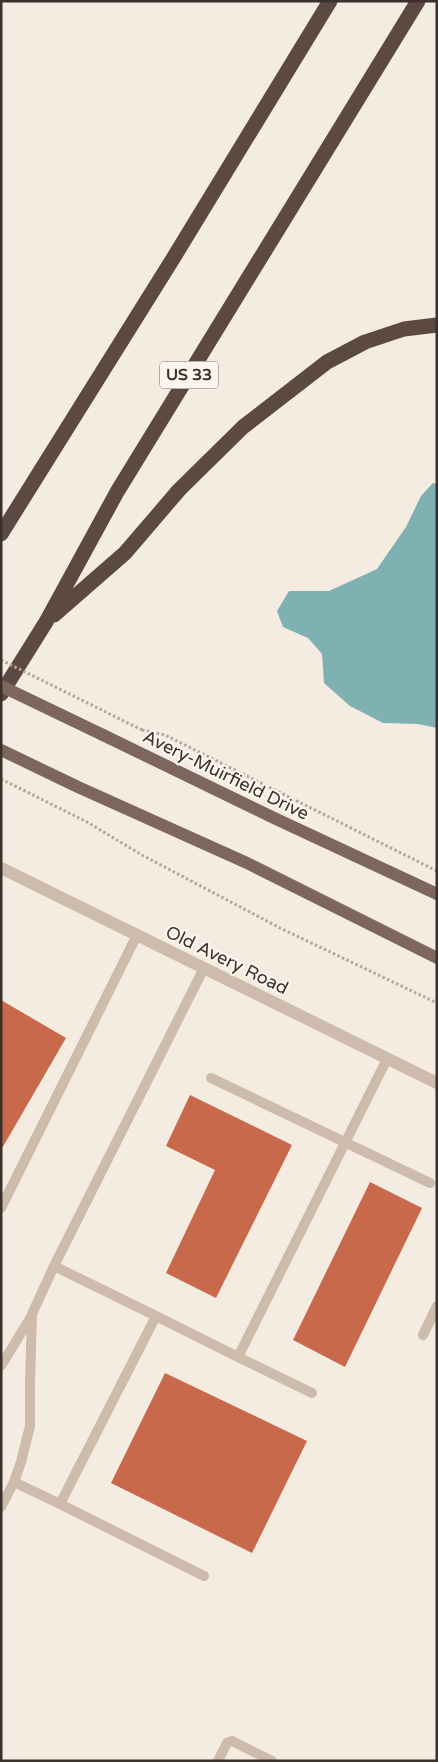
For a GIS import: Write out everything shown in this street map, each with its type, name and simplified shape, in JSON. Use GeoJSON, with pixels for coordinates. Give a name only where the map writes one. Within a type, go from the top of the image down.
{"type":"FeatureCollection","features":[{"type":"Feature","properties":{"kind":"highway"},"geometry":{"type":"LineString","coordinates":[[1,534],[174,257],[330,1]]}},
{"type":"Feature","properties":{"kind":"highway","name":"US 33"},"geometry":{"type":"LineString","coordinates":[[1,694],[46,622],[117,492],[418,1]]}},
{"type":"Feature","properties":{"kind":"highway"},"geometry":{"type":"LineString","coordinates":[[46,622],[125,553],[179,490],[243,427],[327,362],[365,342],[404,329],[437,324]]}},
{"type":"Feature","properties":{"kind":"main road","name":"Avery-Muirfield Drive"},"geometry":{"type":"LineString","coordinates":[[1,686],[274,818],[437,894]]}},
{"type":"Feature","properties":{"kind":"main road"},"geometry":{"type":"LineString","coordinates":[[1,750],[247,863],[437,958]]}},
{"type":"Feature","properties":{"kind":"street","name":"Old Avery Road"},"geometry":{"type":"LineString","coordinates":[[2,868],[437,1083]]}},
{"type":"Feature","properties":{"kind":"lane"},"geometry":{"type":"LineString","coordinates":[[1,1208],[137,935]]}},
{"type":"Feature","properties":{"kind":"lane"},"geometry":{"type":"LineString","coordinates":[[1,1366],[32,1314],[54,1266],[204,968]]}},
{"type":"Feature","properties":{"kind":"lane"},"geometry":{"type":"LineString","coordinates":[[238,1357],[387,1059]]}},
{"type":"Feature","properties":{"kind":"lane"},"geometry":{"type":"LineString","coordinates":[[210,1078],[430,1183]]}},
{"type":"Feature","properties":{"kind":"lane"},"geometry":{"type":"LineString","coordinates":[[54,1266],[312,1393]]}},
{"type":"Feature","properties":{"kind":"lane"},"geometry":{"type":"LineString","coordinates":[[423,1335],[437,1306]]}},
{"type":"Feature","properties":{"kind":"lane"},"geometry":{"type":"LineString","coordinates":[[1,1507],[14,1482],[30,1426],[32,1314]]}},
{"type":"Feature","properties":{"kind":"lane"},"geometry":{"type":"LineString","coordinates":[[60,1504],[156,1316]]}},
{"type":"Feature","properties":{"kind":"lane"},"geometry":{"type":"LineString","coordinates":[[14,1482],[204,1576]]}},
{"type":"Feature","properties":{"kind":"lane"},"geometry":{"type":"LineString","coordinates":[[218,1761],[227,1742],[232,1741],[272,1761]]}},
{"type":"Feature","properties":{"kind":"path"},"geometry":{"type":"LineString","coordinates":[[1,660],[142,730],[165,735],[437,871]]}},
{"type":"Feature","properties":{"kind":"path"},"geometry":{"type":"LineString","coordinates":[[1,779],[87,822],[142,855],[280,928],[437,1003]]}},
{"type":"Feature","properties":{"kind":"water"},"geometry":{"type":"Polygon","coordinates":[[[433,483],[437,484],[437,728],[418,724],[383,723],[350,706],[324,683],[322,654],[308,638],[283,627],[277,611],[289,591],[329,591],[377,569],[406,527],[421,496],[433,483]]]}},
{"type":"Feature","properties":{"kind":"building"},"geometry":{"type":"Polygon","coordinates":[[[1,1000],[66,1038],[1,1150],[1,1000]]]}},
{"type":"Feature","properties":{"kind":"building"},"geometry":{"type":"Polygon","coordinates":[[[190,1095],[292,1145],[216,1298],[166,1273],[215,1170],[166,1146],[190,1095]]]}},
{"type":"Feature","properties":{"kind":"building"},"geometry":{"type":"Polygon","coordinates":[[[370,1182],[422,1208],[345,1367],[293,1340],[370,1182]]]}},
{"type":"Feature","properties":{"kind":"building"},"geometry":{"type":"Polygon","coordinates":[[[165,1373],[307,1441],[252,1553],[111,1483],[165,1373]]]}}]}
